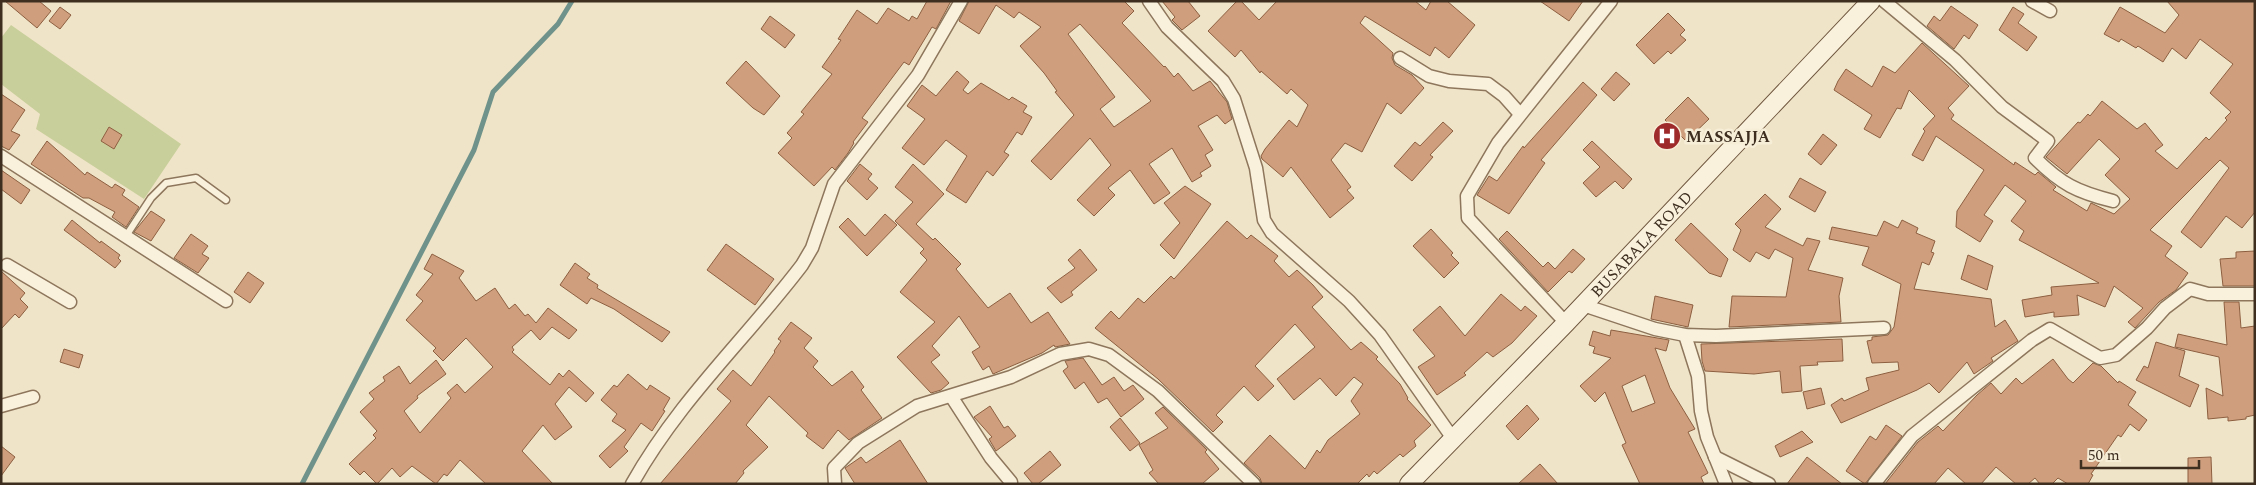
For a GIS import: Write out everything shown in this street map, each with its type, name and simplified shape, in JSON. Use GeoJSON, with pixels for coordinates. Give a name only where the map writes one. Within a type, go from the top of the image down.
{"type":"FeatureCollection","features":[{"type":"Feature","properties":{"kind":"street"},"geometry":{"type":"LineString","coordinates":[[632,484],[648,456],[695,390],[802,265],[812,248],[834,184],[918,75],[961,1]]}},
{"type":"Feature","properties":{"kind":"street"},"geometry":{"type":"LineString","coordinates":[[1149,1],[1167,27],[1223,81],[1234,99],[1256,168],[1264,220],[1272,233],[1349,300],[1380,335],[1454,440]]}},
{"type":"Feature","properties":{"kind":"street"},"geometry":{"type":"LineString","coordinates":[[1566,323],[1468,218],[1467,196],[1498,143],[1611,1]]}},
{"type":"Feature","properties":{"kind":"street","name":"BUSABALA ROAD"},"geometry":{"type":"LineString","coordinates":[[1409,484],[1566,323],[1871,1]]}},
{"type":"Feature","properties":{"kind":"street"},"geometry":{"type":"LineString","coordinates":[[1884,1],[1955,60],[2002,107],[2048,141],[2034,158],[2052,176],[2080,193],[2113,201]]}},
{"type":"Feature","properties":{"kind":"street"},"geometry":{"type":"LineString","coordinates":[[2032,1],[2050,11]]}},
{"type":"Feature","properties":{"kind":"street"},"geometry":{"type":"LineString","coordinates":[[1400,58],[1429,76],[1488,84],[1504,96],[1520,114]]}},
{"type":"Feature","properties":{"kind":"street"},"geometry":{"type":"LineString","coordinates":[[1,156],[226,301]]}},
{"type":"Feature","properties":{"kind":"street"},"geometry":{"type":"LineString","coordinates":[[3,266],[70,302]]}},
{"type":"Feature","properties":{"kind":"street"},"geometry":{"type":"LineString","coordinates":[[1874,484],[1912,436],[2032,340],[2050,329],[2100,358],[2116,356],[2147,328],[2165,308],[2190,289],[2208,294],[2255,294]]}},
{"type":"Feature","properties":{"kind":"street"},"geometry":{"type":"LineString","coordinates":[[1583,305],[1656,329],[1685,335],[1716,336],[1884,328]]}},
{"type":"Feature","properties":{"kind":"street"},"geometry":{"type":"LineString","coordinates":[[1685,335],[1698,376],[1701,411],[1707,437],[1726,484]]}},
{"type":"Feature","properties":{"kind":"street"},"geometry":{"type":"LineString","coordinates":[[835,484],[834,468],[858,443],[917,406],[1011,377],[1060,354],[1089,350],[1109,355],[1158,391],[1254,484]]}},
{"type":"Feature","properties":{"kind":"street"},"geometry":{"type":"LineString","coordinates":[[951,396],[991,458],[1011,482]]}},
{"type":"Feature","properties":{"kind":"street"},"geometry":{"type":"LineString","coordinates":[[1,406],[34,397]]}},
{"type":"Feature","properties":{"kind":"street"},"geometry":{"type":"LineString","coordinates":[[1715,457],[1769,484]]}},
{"type":"Feature","properties":{"kind":"lane"},"geometry":{"type":"LineString","coordinates":[[126,236],[151,198],[166,183],[196,178],[226,200]]}},
{"type":"Feature","properties":{"kind":"green space"},"geometry":{"type":"Polygon","coordinates":[[[11,25],[181,144],[144,199],[36,129],[40,114],[1,84],[1,38],[11,25]]]}},
{"type":"Feature","properties":{"kind":"building"},"geometry":{"type":"Polygon","coordinates":[[[5,1],[39,1],[51,11],[37,28],[5,1]]]}},
{"type":"Feature","properties":{"kind":"building"},"geometry":{"type":"Polygon","coordinates":[[[927,1],[951,1],[936,29],[932,27],[909,65],[904,62],[862,118],[868,122],[853,142],[848,153],[835,170],[832,167],[814,186],[778,153],[792,138],[787,133],[804,114],[801,112],[832,74],[822,67],[841,40],[838,39],[857,10],[877,24],[888,8],[909,21],[912,16],[917,19],[927,1]]]}},
{"type":"Feature","properties":{"kind":"building"},"geometry":{"type":"Polygon","coordinates":[[[969,1],[1124,1],[1134,11],[1122,23],[1174,77],[1178,73],[1193,91],[1210,81],[1227,102],[1232,119],[1225,124],[1217,115],[1198,126],[1213,150],[1205,155],[1211,166],[1200,173],[1202,176],[1192,182],[1172,148],[1149,164],[1170,193],[1154,204],[1130,170],[1108,188],[1115,195],[1094,216],[1077,200],[1111,165],[1090,138],[1051,180],[1031,161],[1074,115],[1055,92],[1057,91],[1044,73],[1020,46],[1041,27],[1019,12],[1014,18],[996,5],[979,34],[959,21],[969,1]],[[1080,24],[1068,34],[1115,97],[1100,109],[1114,127],[1151,101],[1080,24]]]}},
{"type":"Feature","properties":{"kind":"building"},"geometry":{"type":"Polygon","coordinates":[[[1162,1],[1188,1],[1200,16],[1182,30],[1172,20],[1175,17],[1162,1]]]}},
{"type":"Feature","properties":{"kind":"building"},"geometry":{"type":"Polygon","coordinates":[[[1237,1],[1241,1],[1259,20],[1277,1],[1415,1],[1426,10],[1431,1],[1447,1],[1475,25],[1449,58],[1435,47],[1430,56],[1365,16],[1360,23],[1393,53],[1392,58],[1395,65],[1412,75],[1424,88],[1401,114],[1387,103],[1362,152],[1345,143],[1331,160],[1351,187],[1347,190],[1354,198],[1330,218],[1291,167],[1283,177],[1262,159],[1261,156],[1265,149],[1289,120],[1297,127],[1308,105],[1291,89],[1287,94],[1261,71],[1260,73],[1241,50],[1235,57],[1208,31],[1237,1]]]}},
{"type":"Feature","properties":{"kind":"building"},"geometry":{"type":"Polygon","coordinates":[[[1540,1],[1583,1],[1569,21],[1540,1]]]}},
{"type":"Feature","properties":{"kind":"building"},"geometry":{"type":"Polygon","coordinates":[[[2167,1],[2255,1],[2255,212],[2242,228],[2226,216],[2201,248],[2181,232],[2229,168],[2220,160],[2150,230],[2172,246],[2165,256],[2188,273],[2176,290],[2159,302],[2135,328],[2128,322],[2143,308],[2114,286],[2105,307],[2077,295],[2079,315],[2054,317],[2054,312],[2025,317],[2022,300],[2052,295],[2051,287],[2099,283],[2019,240],[2024,231],[2011,221],[2026,201],[2005,185],[1984,215],[1993,221],[1980,242],[1956,227],[1957,211],[1984,170],[1936,136],[1923,161],[1912,155],[1925,131],[1923,129],[1935,116],[1909,90],[1901,109],[1897,108],[1880,138],[1864,129],[1872,115],[1834,90],[1838,81],[1846,69],[1872,87],[1883,66],[1895,73],[1922,43],[1969,86],[1948,108],[1954,115],[1951,119],[2014,165],[2015,162],[2035,175],[2038,172],[2056,187],[2053,190],[2087,211],[2091,203],[2114,214],[2130,199],[2105,175],[2120,159],[2099,139],[2067,174],[2046,157],[2078,122],[2080,123],[2088,114],[2090,116],[2102,101],[2137,129],[2145,123],[2163,145],[2155,151],[2177,169],[2206,137],[2209,140],[2227,120],[2225,118],[2231,112],[2210,93],[2233,64],[2200,39],[2186,59],[2172,48],[2163,62],[2138,46],[2136,48],[2121,39],[2119,42],[2104,34],[2120,7],[2165,33],[2179,15],[2167,1]]]}},
{"type":"Feature","properties":{"kind":"building"},"geometry":{"type":"Polygon","coordinates":[[[1951,6],[1978,25],[1969,39],[1964,35],[1954,49],[1927,26],[1934,16],[1940,21],[1951,6]]]}},
{"type":"Feature","properties":{"kind":"building"},"geometry":{"type":"Polygon","coordinates":[[[60,7],[71,15],[60,29],[49,21],[60,7]]]}},
{"type":"Feature","properties":{"kind":"building"},"geometry":{"type":"Polygon","coordinates":[[[2013,7],[2024,14],[2018,23],[2037,37],[2027,51],[1999,30],[2013,7]]]}},
{"type":"Feature","properties":{"kind":"building"},"geometry":{"type":"Polygon","coordinates":[[[1668,13],[1685,30],[1680,35],[1686,40],[1671,54],[1668,51],[1654,64],[1636,45],[1668,13]]]}},
{"type":"Feature","properties":{"kind":"building"},"geometry":{"type":"Polygon","coordinates":[[[770,16],[795,35],[785,48],[761,29],[770,16]]]}},
{"type":"Feature","properties":{"kind":"building"},"geometry":{"type":"Polygon","coordinates":[[[746,61],[780,96],[764,115],[753,108],[726,83],[746,61]]]}},
{"type":"Feature","properties":{"kind":"building"},"geometry":{"type":"Polygon","coordinates":[[[957,71],[969,82],[963,90],[968,94],[981,83],[1009,100],[1012,97],[1027,106],[1023,112],[1032,117],[1022,135],[1017,132],[1004,152],[1009,155],[993,176],[987,171],[966,203],[946,190],[967,156],[946,140],[924,165],[902,148],[925,119],[907,106],[922,85],[936,96],[957,71]]]}},
{"type":"Feature","properties":{"kind":"building"},"geometry":{"type":"Polygon","coordinates":[[[1616,72],[1630,84],[1614,101],[1601,89],[1616,72]]]}},
{"type":"Feature","properties":{"kind":"building"},"geometry":{"type":"Polygon","coordinates":[[[1583,82],[1597,95],[1541,160],[1545,163],[1509,214],[1477,195],[1489,176],[1497,181],[1523,146],[1524,148],[1583,82]]]}},
{"type":"Feature","properties":{"kind":"building"},"geometry":{"type":"Polygon","coordinates":[[[1,94],[25,110],[11,131],[20,135],[9,150],[1,146],[1,94]]]}},
{"type":"Feature","properties":{"kind":"building"},"geometry":{"type":"Polygon","coordinates":[[[1688,97],[1709,119],[1686,141],[1665,120],[1688,97]]]}},
{"type":"Feature","properties":{"kind":"building"},"geometry":{"type":"Polygon","coordinates":[[[1443,122],[1453,131],[1430,155],[1433,157],[1412,181],[1394,166],[1415,142],[1420,146],[1443,122]]]}},
{"type":"Feature","properties":{"kind":"building"},"geometry":{"type":"Polygon","coordinates":[[[109,127],[122,135],[114,149],[101,141],[109,127]]]}},
{"type":"Feature","properties":{"kind":"building"},"geometry":{"type":"Polygon","coordinates":[[[1823,134],[1837,145],[1821,165],[1808,154],[1823,134]]]}},
{"type":"Feature","properties":{"kind":"building"},"geometry":{"type":"Polygon","coordinates":[[[47,141],[85,175],[87,172],[112,188],[115,184],[125,190],[122,195],[139,207],[126,227],[112,217],[115,212],[89,198],[83,198],[31,164],[47,141]]]}},
{"type":"Feature","properties":{"kind":"building"},"geometry":{"type":"Polygon","coordinates":[[[1592,141],[1632,179],[1623,189],[1615,181],[1596,197],[1583,183],[1600,167],[1583,150],[1592,141]]]}},
{"type":"Feature","properties":{"kind":"building"},"geometry":{"type":"Polygon","coordinates":[[[860,164],[872,174],[868,179],[878,188],[867,200],[847,181],[860,164]]]}},
{"type":"Feature","properties":{"kind":"building"},"geometry":{"type":"Polygon","coordinates":[[[913,164],[944,194],[916,224],[933,240],[935,238],[961,264],[956,269],[988,308],[1010,293],[1031,323],[1048,312],[1070,344],[1055,347],[1054,345],[1042,353],[993,374],[989,366],[983,370],[972,352],[980,347],[959,316],[932,346],[940,355],[931,362],[949,383],[941,390],[931,393],[897,357],[935,322],[900,292],[927,260],[920,253],[924,249],[895,221],[913,202],[895,187],[913,164]]]}},
{"type":"Feature","properties":{"kind":"building"},"geometry":{"type":"Polygon","coordinates":[[[1,170],[30,190],[21,204],[1,189],[1,170]]]}},
{"type":"Feature","properties":{"kind":"building"},"geometry":{"type":"Polygon","coordinates":[[[1800,178],[1826,192],[1815,212],[1789,197],[1800,178]]]}},
{"type":"Feature","properties":{"kind":"building"},"geometry":{"type":"Polygon","coordinates":[[[1185,186],[1211,204],[1174,259],[1160,245],[1180,223],[1164,203],[1185,186]]]}},
{"type":"Feature","properties":{"kind":"building"},"geometry":{"type":"Polygon","coordinates":[[[1765,194],[1781,209],[1765,227],[1803,246],[1807,238],[1820,241],[1808,270],[1843,278],[1839,296],[1841,322],[1729,327],[1732,296],[1786,297],[1793,258],[1775,249],[1769,259],[1756,252],[1750,262],[1733,250],[1741,230],[1735,224],[1765,194]]]}},
{"type":"Feature","properties":{"kind":"building"},"geometry":{"type":"Polygon","coordinates":[[[151,211],[165,220],[151,241],[134,232],[151,211]]]}},
{"type":"Feature","properties":{"kind":"building"},"geometry":{"type":"Polygon","coordinates":[[[885,214],[897,225],[867,256],[839,227],[848,218],[865,236],[885,214]]]}},
{"type":"Feature","properties":{"kind":"building"},"geometry":{"type":"Polygon","coordinates":[[[72,220],[100,243],[101,241],[120,255],[118,258],[121,261],[115,268],[64,230],[72,220]]]}},
{"type":"Feature","properties":{"kind":"building"},"geometry":{"type":"Polygon","coordinates":[[[1902,220],[1918,228],[1916,233],[1935,241],[1931,252],[1934,253],[1929,265],[1922,262],[1914,289],[1991,299],[1995,327],[2005,320],[2018,341],[1991,358],[1993,361],[1974,374],[1967,362],[1939,393],[1929,383],[1841,423],[1831,405],[1842,398],[1844,401],[1869,390],[1866,378],[1899,370],[1898,362],[1872,363],[1867,341],[1872,340],[1872,337],[1888,335],[1894,327],[1901,284],[1862,265],[1869,247],[1829,239],[1832,227],[1877,236],[1884,221],[1898,228],[1902,220]]]}},
{"type":"Feature","properties":{"kind":"building"},"geometry":{"type":"Polygon","coordinates":[[[1227,221],[1247,239],[1251,235],[1278,256],[1274,261],[1289,277],[1297,270],[1313,285],[1323,297],[1312,307],[1351,350],[1361,342],[1378,357],[1376,359],[1400,384],[1407,399],[1431,425],[1414,441],[1416,446],[1403,457],[1400,454],[1377,474],[1374,471],[1369,477],[1367,474],[1357,484],[1262,484],[1260,478],[1244,463],[1270,435],[1305,469],[1317,450],[1320,453],[1328,440],[1360,414],[1351,401],[1363,384],[1354,377],[1336,396],[1320,378],[1294,400],[1277,379],[1315,347],[1295,324],[1255,366],[1274,386],[1258,401],[1244,386],[1216,415],[1223,422],[1213,432],[1158,379],[1095,328],[1111,311],[1119,319],[1138,298],[1144,303],[1171,276],[1174,279],[1227,221]]]}},
{"type":"Feature","properties":{"kind":"building"},"geometry":{"type":"Polygon","coordinates":[[[1691,223],[1728,259],[1721,277],[1709,273],[1675,240],[1691,223]]]}},
{"type":"Feature","properties":{"kind":"building"},"geometry":{"type":"Polygon","coordinates":[[[1431,229],[1453,253],[1451,255],[1459,263],[1444,278],[1413,246],[1431,229]]]}},
{"type":"Feature","properties":{"kind":"building"},"geometry":{"type":"Polygon","coordinates":[[[1507,231],[1543,267],[1548,262],[1555,269],[1573,249],[1585,259],[1572,273],[1569,271],[1548,292],[1499,239],[1507,231]]]}},
{"type":"Feature","properties":{"kind":"building"},"geometry":{"type":"Polygon","coordinates":[[[191,234],[208,246],[202,254],[209,258],[198,273],[174,258],[191,234]]]}},
{"type":"Feature","properties":{"kind":"building"},"geometry":{"type":"Polygon","coordinates":[[[726,244],[774,279],[755,305],[707,270],[726,244]]]}},
{"type":"Feature","properties":{"kind":"building"},"geometry":{"type":"Polygon","coordinates":[[[1080,249],[1097,270],[1071,292],[1073,295],[1061,303],[1047,288],[1075,268],[1068,260],[1080,249]]]}},
{"type":"Feature","properties":{"kind":"building"},"geometry":{"type":"Polygon","coordinates":[[[2255,251],[2255,286],[2223,286],[2220,259],[2236,258],[2236,252],[2255,251]]]}},
{"type":"Feature","properties":{"kind":"building"},"geometry":{"type":"Polygon","coordinates":[[[432,254],[464,271],[459,278],[476,301],[495,288],[509,309],[515,304],[525,316],[528,314],[536,323],[548,308],[577,330],[569,339],[552,327],[540,340],[531,330],[512,347],[514,350],[512,352],[550,385],[559,373],[563,377],[569,370],[594,393],[586,402],[569,387],[555,404],[572,427],[555,440],[543,425],[522,451],[553,484],[486,484],[460,460],[447,476],[444,474],[436,484],[412,466],[400,477],[392,468],[377,484],[364,471],[360,475],[349,464],[376,438],[373,435],[377,431],[360,412],[374,399],[369,393],[385,381],[383,377],[399,366],[410,384],[436,360],[446,374],[417,396],[418,398],[404,411],[420,433],[451,398],[447,393],[457,384],[465,393],[493,367],[466,338],[443,361],[433,351],[436,348],[406,320],[423,301],[416,295],[433,274],[424,269],[432,254]]]}},
{"type":"Feature","properties":{"kind":"building"},"geometry":{"type":"Polygon","coordinates":[[[1968,255],[1993,266],[1987,290],[1961,279],[1968,255]]]}},
{"type":"Feature","properties":{"kind":"building"},"geometry":{"type":"Polygon","coordinates":[[[575,263],[590,274],[587,278],[598,285],[597,288],[670,332],[662,342],[614,309],[591,298],[587,304],[560,285],[575,263]]]}},
{"type":"Feature","properties":{"kind":"building"},"geometry":{"type":"Polygon","coordinates":[[[1,271],[25,293],[20,299],[28,307],[19,318],[15,314],[1,329],[1,271]]]}},
{"type":"Feature","properties":{"kind":"building"},"geometry":{"type":"Polygon","coordinates":[[[248,272],[264,283],[250,303],[234,292],[248,272]]]}},
{"type":"Feature","properties":{"kind":"building"},"geometry":{"type":"Polygon","coordinates":[[[1501,294],[1521,311],[1525,306],[1537,316],[1512,343],[1493,357],[1487,352],[1464,373],[1466,375],[1437,395],[1418,367],[1435,356],[1413,330],[1440,306],[1465,336],[1501,294]]]}},
{"type":"Feature","properties":{"kind":"building"},"geometry":{"type":"Polygon","coordinates":[[[1655,296],[1693,305],[1688,327],[1651,319],[1655,296]]]}},
{"type":"Feature","properties":{"kind":"building"},"geometry":{"type":"Polygon","coordinates":[[[2224,302],[2239,302],[2241,328],[2255,326],[2255,415],[2246,417],[2246,419],[2228,421],[2228,417],[2208,419],[2206,388],[2223,396],[2219,357],[2175,347],[2178,334],[2227,345],[2224,302]]]}},
{"type":"Feature","properties":{"kind":"building"},"geometry":{"type":"Polygon","coordinates":[[[791,322],[812,338],[804,348],[818,361],[813,367],[832,386],[852,371],[864,387],[861,390],[882,418],[849,440],[838,430],[823,449],[806,436],[808,433],[769,396],[746,425],[768,447],[743,471],[744,473],[735,484],[660,484],[731,401],[717,389],[733,370],[751,386],[775,352],[781,341],[778,339],[791,322]]]}},
{"type":"Feature","properties":{"kind":"building"},"geometry":{"type":"Polygon","coordinates":[[[1611,330],[1669,340],[1666,351],[1655,348],[1670,388],[1695,429],[1688,432],[1708,473],[1701,477],[1704,484],[1640,484],[1622,445],[1626,443],[1605,392],[1595,402],[1580,386],[1611,358],[1593,353],[1595,347],[1589,345],[1593,331],[1610,336],[1611,330]],[[1645,375],[1622,386],[1632,412],[1655,403],[1645,375]]]}},
{"type":"Feature","properties":{"kind":"building"},"geometry":{"type":"Polygon","coordinates":[[[1842,339],[1843,361],[1817,362],[1818,365],[1800,366],[1802,391],[1782,393],[1780,371],[1754,374],[1705,371],[1702,361],[1701,344],[1842,339]]]}},
{"type":"Feature","properties":{"kind":"building"},"geometry":{"type":"Polygon","coordinates":[[[2156,342],[2185,351],[2179,376],[2199,385],[2190,407],[2136,380],[2144,366],[2148,368],[2156,342]]]}},
{"type":"Feature","properties":{"kind":"building"},"geometry":{"type":"Polygon","coordinates":[[[64,349],[83,355],[79,368],[60,362],[64,349]]]}},
{"type":"Feature","properties":{"kind":"building"},"geometry":{"type":"Polygon","coordinates":[[[1083,358],[1102,385],[1114,377],[1124,391],[1133,385],[1144,399],[1121,417],[1107,398],[1098,403],[1084,382],[1075,389],[1063,371],[1068,367],[1065,361],[1083,358]]]}},
{"type":"Feature","properties":{"kind":"building"},"geometry":{"type":"Polygon","coordinates":[[[2053,359],[2073,383],[2093,363],[2101,366],[2118,383],[2119,381],[2136,392],[2128,405],[2147,420],[2139,431],[2130,424],[2121,437],[2118,435],[2091,474],[2093,475],[2088,484],[2068,484],[2058,478],[2052,484],[2040,484],[2035,478],[2028,484],[2016,484],[1996,467],[1981,484],[1966,484],[1948,468],[1934,484],[1885,484],[1918,442],[1938,426],[1943,431],[1991,383],[2001,394],[2016,378],[2022,384],[2053,359]]]}},
{"type":"Feature","properties":{"kind":"building"},"geometry":{"type":"Polygon","coordinates":[[[628,374],[647,390],[650,385],[670,398],[663,410],[665,411],[652,431],[641,423],[624,447],[628,451],[610,468],[599,456],[626,430],[612,421],[617,414],[601,400],[614,385],[617,387],[628,374]]]}},
{"type":"Feature","properties":{"kind":"building"},"geometry":{"type":"Polygon","coordinates":[[[1821,388],[1825,404],[1807,409],[1803,392],[1821,388]]]}},
{"type":"Feature","properties":{"kind":"building"},"geometry":{"type":"Polygon","coordinates":[[[1527,405],[1539,419],[1518,440],[1506,426],[1527,405]]]}},
{"type":"Feature","properties":{"kind":"building"},"geometry":{"type":"Polygon","coordinates":[[[990,406],[1004,428],[1008,426],[1016,436],[996,451],[989,439],[992,437],[974,417],[990,406]]]}},
{"type":"Feature","properties":{"kind":"building"},"geometry":{"type":"Polygon","coordinates":[[[1163,407],[1207,450],[1205,452],[1219,469],[1202,484],[1159,484],[1149,473],[1153,470],[1139,445],[1168,428],[1155,413],[1163,407]]]}},
{"type":"Feature","properties":{"kind":"building"},"geometry":{"type":"Polygon","coordinates":[[[1120,418],[1140,443],[1130,451],[1110,427],[1120,418]]]}},
{"type":"Feature","properties":{"kind":"building"},"geometry":{"type":"Polygon","coordinates":[[[1886,425],[1902,436],[1865,484],[1846,471],[1870,436],[1876,440],[1886,425]]]}},
{"type":"Feature","properties":{"kind":"building"},"geometry":{"type":"Polygon","coordinates":[[[1802,431],[1813,442],[1780,457],[1775,446],[1802,431]]]}},
{"type":"Feature","properties":{"kind":"building"},"geometry":{"type":"Polygon","coordinates":[[[900,440],[928,484],[855,484],[845,468],[861,457],[866,463],[900,440]]]}},
{"type":"Feature","properties":{"kind":"building"},"geometry":{"type":"Polygon","coordinates":[[[1,446],[15,457],[1,476],[1,446]]]}},
{"type":"Feature","properties":{"kind":"building"},"geometry":{"type":"Polygon","coordinates":[[[1050,451],[1061,465],[1038,484],[1033,484],[1024,473],[1050,451]]]}},
{"type":"Feature","properties":{"kind":"building"},"geometry":{"type":"Polygon","coordinates":[[[1807,457],[1842,484],[1787,484],[1807,457]]]}},
{"type":"Feature","properties":{"kind":"building"},"geometry":{"type":"Polygon","coordinates":[[[2211,457],[2212,484],[2188,484],[2188,458],[2211,457]]]}},
{"type":"Feature","properties":{"kind":"building"},"geometry":{"type":"Polygon","coordinates":[[[1540,464],[1558,484],[1518,484],[1540,464]]]}},
{"type":"Feature","properties":{"kind":"waterway"},"geometry":{"type":"LineString","coordinates":[[302,484],[474,150],[493,92],[558,24],[572,1]]}},
{"type":"Feature","properties":{"kind":"place","name":"MASSAJJA"},"geometry":{"type":"Point","coordinates":[1667,136]}}]}
